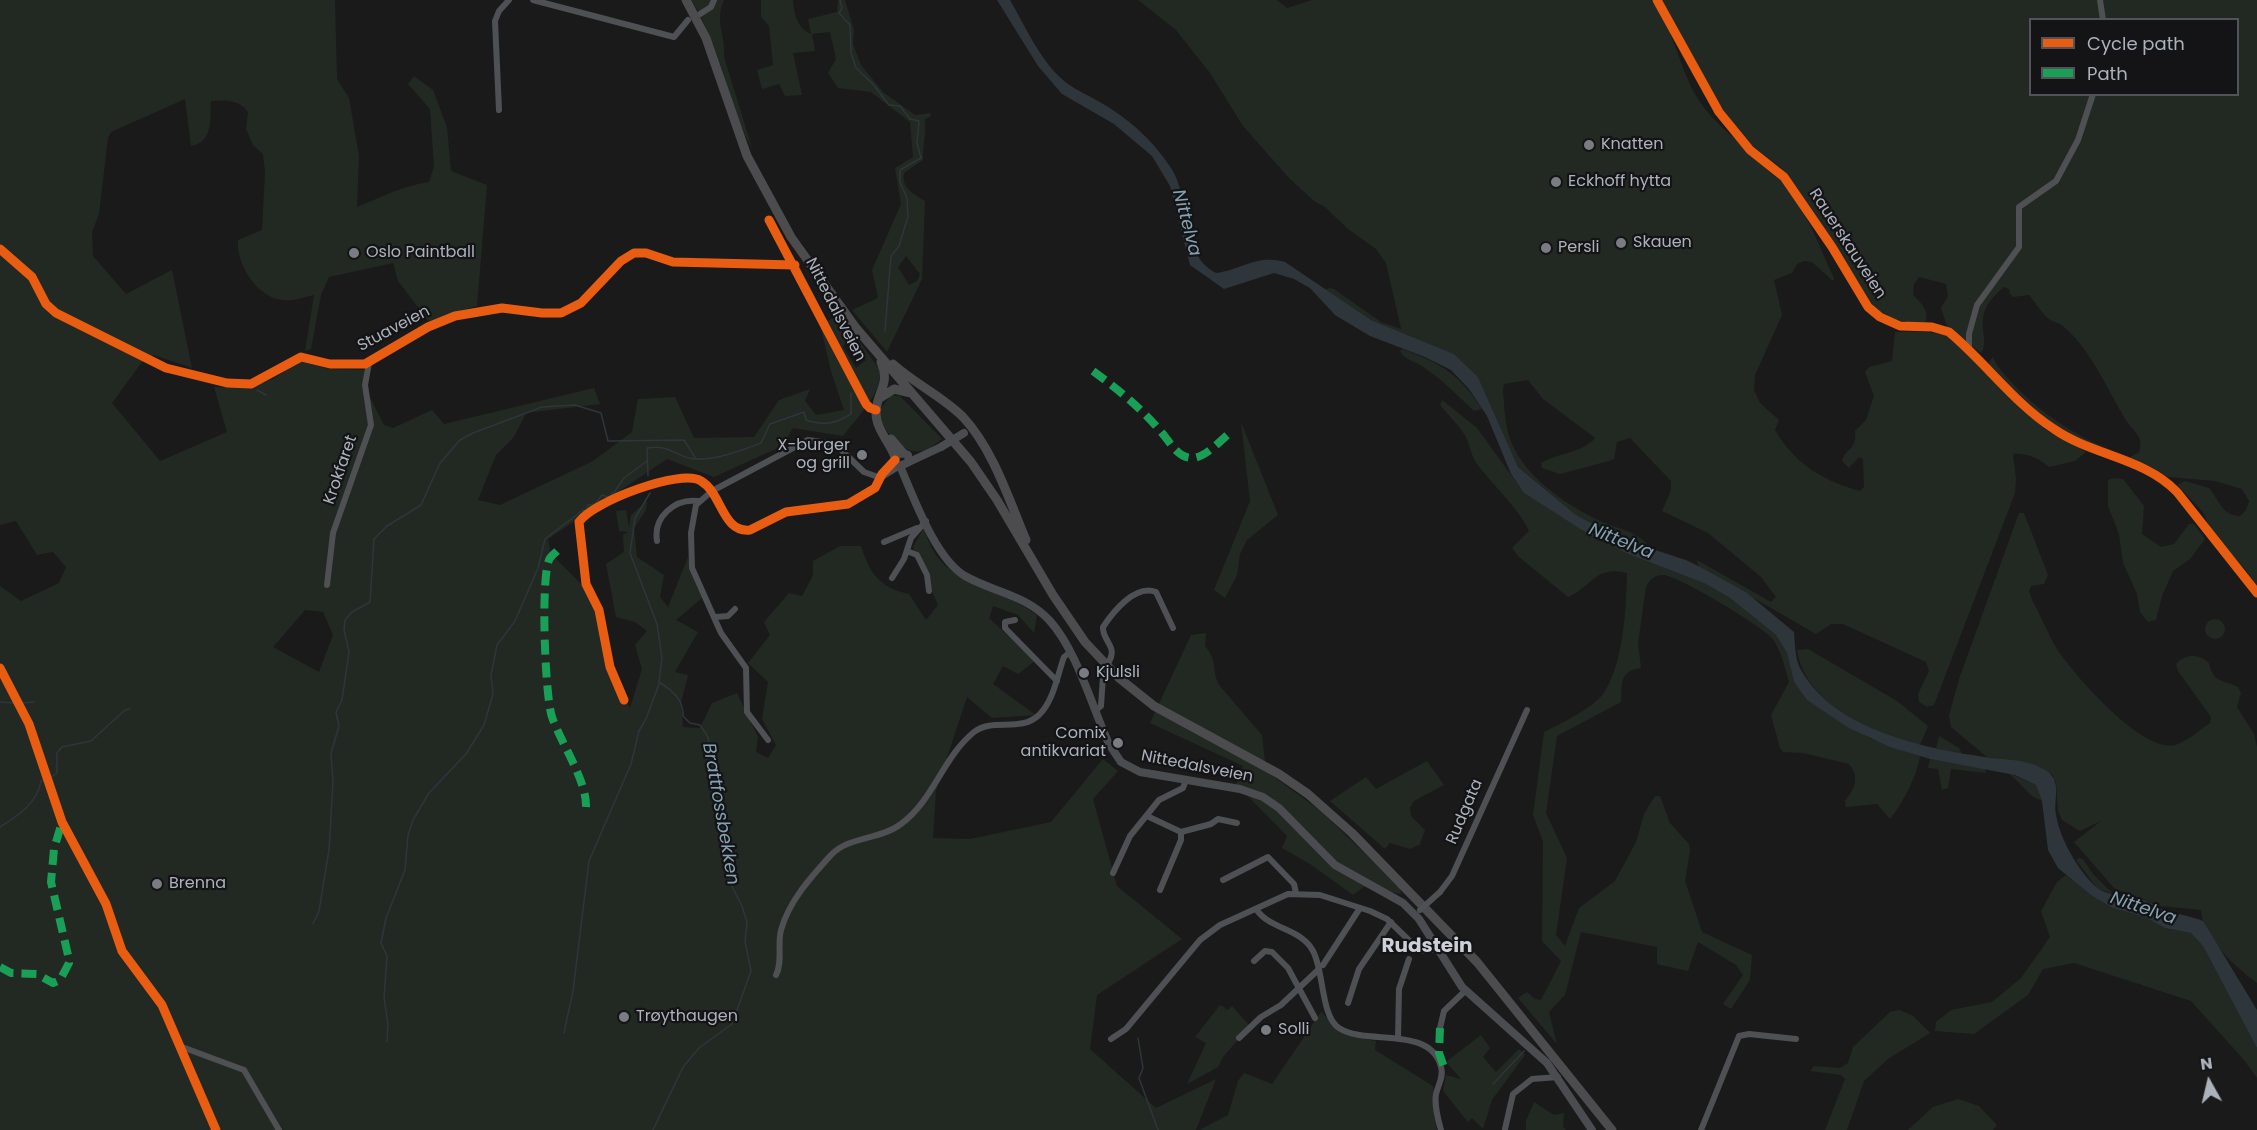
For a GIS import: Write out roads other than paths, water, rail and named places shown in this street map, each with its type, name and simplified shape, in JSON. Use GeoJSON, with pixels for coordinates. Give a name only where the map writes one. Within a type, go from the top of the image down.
{"type":"FeatureCollection","features":[{"type":"Feature","properties":{"kind":"highway"},"geometry":{"type":"LineString","coordinates":[[686,0],[706,38],[733,123],[758,180],[810,267],[864,339],[971,462],[1072,625],[1111,670],[1169,716],[1289,781],[1347,828],[1412,891],[1477,962],[1612,1130]]}},
{"type":"Feature","properties":{"kind":"highway"},"geometry":{"type":"LineString","coordinates":[[864,339],[905,375],[954,410],[993,464],[1033,556]]}},
{"type":"Feature","properties":{"kind":"highway"},"geometry":{"type":"LineString","coordinates":[[878,354],[885,376],[876,410],[877,419],[884,434],[902,459]]}},
{"type":"Feature","properties":{"kind":"highway"},"geometry":{"type":"LineString","coordinates":[[880,398],[894,389],[913,394]]}},
{"type":"Feature","properties":{"kind":"highway"},"geometry":{"type":"LineString","coordinates":[[1021,540],[1076,623],[1107,661],[1130,682],[1171,713],[1291,778],[1331,808],[1376,850],[1488,968],[1617,1130]]}},
{"type":"Feature","properties":{"kind":"main road"},"geometry":{"type":"LineString","coordinates":[[902,459],[930,453],[968,430]]}},
{"type":"Feature","properties":{"kind":"main road","name":"Nittedalsveien"},"geometry":{"type":"LineString","coordinates":[[902,459],[910,486],[926,521],[942,552],[954,568],[1038,610],[1057,630],[1070,653],[1111,749],[1125,765],[1146,774],[1246,790],[1268,799],[1335,865],[1417,912],[1465,991],[1538,1054],[1558,1077],[1592,1130]]}},
{"type":"Feature","properties":{"kind":"street"},"geometry":{"type":"LineString","coordinates":[[499,110],[495,21],[499,11],[508,0]]}},
{"type":"Feature","properties":{"kind":"street"},"geometry":{"type":"LineString","coordinates":[[533,0],[674,37],[688,20]]}},
{"type":"Feature","properties":{"kind":"street"},"geometry":{"type":"LineString","coordinates":[[700,14],[711,7],[714,0]]}},
{"type":"Feature","properties":{"kind":"street","name":"Rauerskauveien"},"geometry":{"type":"LineString","coordinates":[[1657,0],[1719,112],[1750,150],[1784,177],[1833,247],[1868,307],[1880,317],[1900,326],[1932,327],[1945,330],[1969,349],[2052,429],[2155,475],[2169,484],[2257,593]]}},
{"type":"Feature","properties":{"kind":"street"},"geometry":{"type":"LineString","coordinates":[[2100,0],[2103,18]]}},
{"type":"Feature","properties":{"kind":"street"},"geometry":{"type":"LineString","coordinates":[[1969,349],[1969,334],[1977,305],[2019,247],[2019,207],[2056,181],[2078,140],[2092,96]]}},
{"type":"Feature","properties":{"kind":"street","name":"Stuaveien"},"geometry":{"type":"LineString","coordinates":[[0,249],[32,278],[46,304],[56,313],[166,368],[227,383],[251,384],[301,357],[338,365],[369,363],[428,327],[455,316],[502,308],[552,314],[571,309],[594,292],[621,261],[634,253],[646,253],[673,262],[795,265]]}},
{"type":"Feature","properties":{"kind":"street","name":"Nittedalsveien"},"geometry":{"type":"LineString","coordinates":[[795,265],[866,404],[876,410]]}},
{"type":"Feature","properties":{"kind":"street","name":"Krokfaret"},"geometry":{"type":"LineString","coordinates":[[327,585],[333,533],[371,425],[365,385],[369,363]]}},
{"type":"Feature","properties":{"kind":"street"},"geometry":{"type":"LineString","coordinates":[[657,541],[657,526],[669,510],[681,503],[698,501],[791,447],[813,439],[835,444],[861,470],[881,478]]}},
{"type":"Feature","properties":{"kind":"street"},"geometry":{"type":"LineString","coordinates":[[624,700],[610,667],[598,610],[586,584],[579,522],[586,515],[615,497],[678,478],[700,479],[712,491],[729,522],[743,531],[757,528],[776,514],[848,504],[874,489],[881,478],[902,459]]}},
{"type":"Feature","properties":{"kind":"street"},"geometry":{"type":"LineString","coordinates":[[698,501],[693,513],[692,568],[716,617],[721,633],[746,668],[747,712],[768,740]]}},
{"type":"Feature","properties":{"kind":"street"},"geometry":{"type":"LineString","coordinates":[[884,542],[917,528],[926,521]]}},
{"type":"Feature","properties":{"kind":"street"},"geometry":{"type":"LineString","coordinates":[[892,578],[917,528]]}},
{"type":"Feature","properties":{"kind":"street"},"geometry":{"type":"LineString","coordinates":[[907,551],[917,555],[927,575],[929,591]]}},
{"type":"Feature","properties":{"kind":"street"},"geometry":{"type":"LineString","coordinates":[[1095,711],[1101,704],[1103,676],[1112,649],[1103,633],[1103,627],[1124,602],[1148,590],[1156,592],[1173,628]]}},
{"type":"Feature","properties":{"kind":"street"},"geometry":{"type":"LineString","coordinates":[[716,617],[728,616],[735,609]]}},
{"type":"Feature","properties":{"kind":"street"},"geometry":{"type":"LineString","coordinates":[[1015,620],[1005,622],[1005,628],[1057,681]]}},
{"type":"Feature","properties":{"kind":"street"},"geometry":{"type":"LineString","coordinates":[[776,975],[781,931],[788,911],[801,891],[834,852],[848,844],[889,832],[904,823],[975,731],[986,726],[1012,726],[1033,720],[1047,704],[1064,657],[1070,653]]}},
{"type":"Feature","properties":{"kind":"street"},"geometry":{"type":"LineString","coordinates":[[0,668],[29,724],[59,813],[106,904],[122,951],[162,1005],[216,1130]]}},
{"type":"Feature","properties":{"kind":"street","name":"Rudgata"},"geometry":{"type":"LineString","coordinates":[[1417,912],[1440,892],[1452,876],[1527,710]]}},
{"type":"Feature","properties":{"kind":"street"},"geometry":{"type":"LineString","coordinates":[[1113,873],[1122,860],[1126,843],[1159,800],[1183,788],[1186,780]]}},
{"type":"Feature","properties":{"kind":"street"},"geometry":{"type":"LineString","coordinates":[[1147,816],[1181,832],[1211,824],[1218,819],[1237,823]]}},
{"type":"Feature","properties":{"kind":"street"},"geometry":{"type":"LineString","coordinates":[[1160,890],[1181,840],[1181,832]]}},
{"type":"Feature","properties":{"kind":"street"},"geometry":{"type":"LineString","coordinates":[[1223,880],[1268,857],[1294,884],[1296,893]]}},
{"type":"Feature","properties":{"kind":"street"},"geometry":{"type":"LineString","coordinates":[[1111,1039],[1126,1029],[1200,940],[1221,926],[1296,893],[1320,895],[1360,908],[1391,922],[1419,950],[1425,952],[1437,948]]}},
{"type":"Feature","properties":{"kind":"street"},"geometry":{"type":"LineString","coordinates":[[1239,1038],[1261,1017],[1281,1005],[1321,967],[1360,908]]}},
{"type":"Feature","properties":{"kind":"street"},"geometry":{"type":"LineString","coordinates":[[1256,909],[1266,920],[1303,938],[1315,955],[1321,967],[1329,1015],[1335,1025],[1359,1035],[1398,1038],[1419,1043],[1439,1062],[1442,1074],[1436,1095],[1441,1130]]}},
{"type":"Feature","properties":{"kind":"street"},"geometry":{"type":"LineString","coordinates":[[1348,1003],[1359,969],[1391,922]]}},
{"type":"Feature","properties":{"kind":"street"},"geometry":{"type":"LineString","coordinates":[[1254,961],[1268,950],[1272,952],[1288,968],[1315,1018]]}},
{"type":"Feature","properties":{"kind":"street"},"geometry":{"type":"LineString","coordinates":[[1398,1038],[1400,984],[1409,959]]}},
{"type":"Feature","properties":{"kind":"street"},"geometry":{"type":"LineString","coordinates":[[1440,1028],[1444,1011],[1465,991]]}},
{"type":"Feature","properties":{"kind":"street"},"geometry":{"type":"LineString","coordinates":[[1701,1130],[1739,1036],[1749,1034],[1796,1038]]}},
{"type":"Feature","properties":{"kind":"street"},"geometry":{"type":"LineString","coordinates":[[182,1047],[244,1070],[279,1130]]}},
{"type":"Feature","properties":{"kind":"street"},"geometry":{"type":"LineString","coordinates":[[1505,1129],[1513,1094],[1532,1079],[1558,1077]]}},
{"type":"Feature","properties":{"kind":"water","name":"Nittelva"},"geometry":{"type":"Polygon","coordinates":[[[997,0],[1010,0],[1040,53],[1063,80],[1119,115],[1139,130],[1156,148],[1171,168],[1177,181],[1196,253],[1204,264],[1216,273],[1258,261],[1285,262],[1371,320],[1454,354],[1478,377],[1518,467],[1576,515],[1621,539],[1686,560],[1747,593],[1794,632],[1796,656],[1800,668],[1814,688],[1832,705],[1854,719],[1903,740],[1954,752],[2030,763],[2051,774],[2056,784],[2055,809],[2058,824],[2076,863],[2100,890],[2146,901],[2165,910],[2203,921],[2257,1010],[2257,1048],[2203,946],[2191,933],[2165,928],[2145,917],[2113,908],[2092,896],[2058,868],[2048,850],[2042,801],[2036,785],[2015,775],[1930,759],[1890,747],[1849,728],[1807,700],[1794,682],[1787,653],[1776,635],[1730,598],[1706,584],[1626,553],[1580,529],[1524,493],[1511,474],[1487,416],[1469,389],[1451,370],[1425,357],[1370,336],[1335,315],[1310,288],[1294,279],[1274,273],[1224,289],[1190,265],[1170,186],[1152,156],[1114,124],[1062,94],[1038,66],[997,0]]]}},
{"type":"Feature","properties":{"kind":"waterway","name":"Brattfossbekken"},"geometry":{"type":"LineString","coordinates":[[840,0],[842,8],[839,13],[850,25],[851,53],[856,68],[873,84],[889,105],[900,106],[910,119],[919,121],[917,143],[921,158],[900,170],[900,182],[907,198],[908,216],[899,246],[891,256],[885,331]]}},
{"type":"Feature","properties":{"kind":"waterway"},"geometry":{"type":"LineString","coordinates":[[237,386],[253,387]]}},
{"type":"Feature","properties":{"kind":"waterway"},"geometry":{"type":"LineString","coordinates":[[257,390],[266,395]]}},
{"type":"Feature","properties":{"kind":"waterway","name":"Brattfossbekken"},"geometry":{"type":"LineString","coordinates":[[648,476],[647,448],[668,449],[696,459],[729,454],[761,443],[770,424],[804,412],[806,420],[818,423],[834,422],[845,417],[851,414],[851,393]]}},
{"type":"Feature","properties":{"kind":"waterway"},"geometry":{"type":"LineString","coordinates":[[313,924],[319,911],[329,850],[333,782],[331,753],[339,726],[336,712],[342,700],[349,652],[344,630],[345,620],[352,612],[370,602],[374,539],[387,526],[421,505],[440,463],[460,440],[542,407],[575,405],[601,413],[608,441],[684,440],[696,459]]}},
{"type":"Feature","properties":{"kind":"waterway"},"geometry":{"type":"LineString","coordinates":[[387,1042],[388,1024],[384,998],[387,956],[381,943],[386,918],[405,870],[408,835],[413,820],[429,793],[466,754],[484,725],[493,694],[491,675],[497,645],[515,621],[538,568],[545,539],[583,510],[586,511],[588,505],[595,504],[602,495],[608,497],[624,478],[647,461]]}},
{"type":"Feature","properties":{"kind":"waterway","name":"Brattfossbekken"},"geometry":{"type":"LineString","coordinates":[[650,493],[635,518],[630,553],[657,624],[662,658],[659,682],[679,700],[683,716],[690,723],[700,725],[708,737],[729,881],[742,906],[747,922],[745,942],[751,971],[732,1024],[699,1048],[683,1067],[653,1130]]}},
{"type":"Feature","properties":{"kind":"waterway"},"geometry":{"type":"LineString","coordinates":[[564,1033],[573,991],[589,861],[631,764],[639,731],[659,684]]}},
{"type":"Feature","properties":{"kind":"waterway"},"geometry":{"type":"LineString","coordinates":[[0,702],[14,703]]}},
{"type":"Feature","properties":{"kind":"waterway"},"geometry":{"type":"LineString","coordinates":[[22,703],[34,702]]}},
{"type":"Feature","properties":{"kind":"waterway"},"geometry":{"type":"LineString","coordinates":[[50,778],[57,773],[57,753],[62,747],[91,741],[125,710],[130,709]]}},
{"type":"Feature","properties":{"kind":"waterway"},"geometry":{"type":"LineString","coordinates":[[0,827],[26,808],[36,795],[41,781],[46,779]]}},
{"type":"Feature","properties":{"kind":"waterway"},"geometry":{"type":"LineString","coordinates":[[1138,1038],[1143,1068],[1139,1078],[1158,1130]]}},
{"type":"Feature","properties":{"kind":"waterway"},"geometry":{"type":"LineString","coordinates":[[1493,1084],[1524,1051]]}},
{"type":"Feature","properties":{"kind":"place","name":"Knatten"},"geometry":{"type":"Point","coordinates":[1589,145]}},
{"type":"Feature","properties":{"kind":"place","name":"Eckhoff hytta"},"geometry":{"type":"Point","coordinates":[1556,182]}},
{"type":"Feature","properties":{"kind":"place","name":"Skauen"},"geometry":{"type":"Point","coordinates":[1621,243]}},
{"type":"Feature","properties":{"kind":"place","name":"Persli"},"geometry":{"type":"Point","coordinates":[1546,248]}},
{"type":"Feature","properties":{"kind":"place","name":"Oslo Paintball"},"geometry":{"type":"Point","coordinates":[354,253]}},
{"type":"Feature","properties":{"kind":"place","name":"X-burger og grill"},"geometry":{"type":"Point","coordinates":[862,455]}},
{"type":"Feature","properties":{"kind":"place","name":"Kjulsli"},"geometry":{"type":"Point","coordinates":[1084,673]}},
{"type":"Feature","properties":{"kind":"place","name":"Comix antikvariat"},"geometry":{"type":"Point","coordinates":[1118,743]}},
{"type":"Feature","properties":{"kind":"place","name":"Brenna"},"geometry":{"type":"Point","coordinates":[157,884]}},
{"type":"Feature","properties":{"kind":"place","name":"Trøythaugen"},"geometry":{"type":"Point","coordinates":[624,1017]}},
{"type":"Feature","properties":{"kind":"place","name":"Solli"},"geometry":{"type":"Point","coordinates":[1266,1030]}},
{"type":"Feature","properties":{"kind":"district","name":"Rudstein"},"geometry":{"type":"Point","coordinates":[1427,947]}}]}
